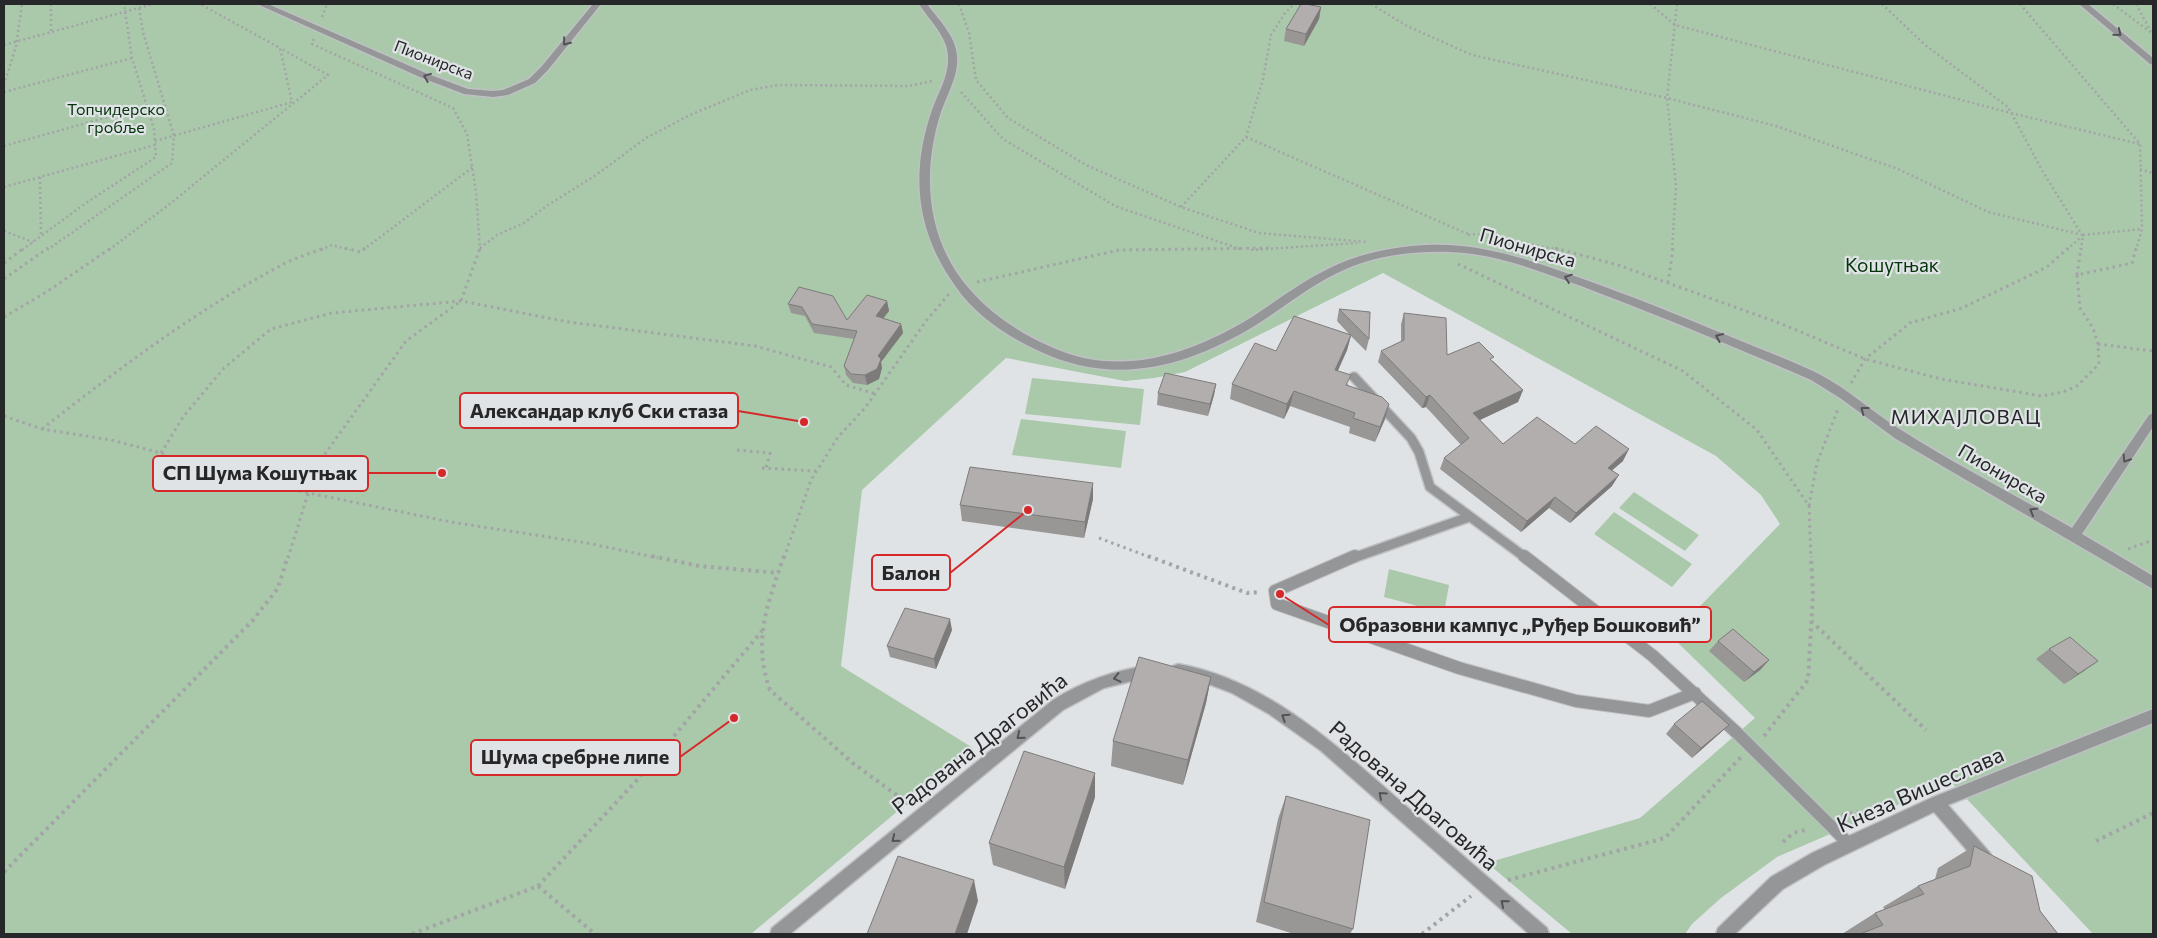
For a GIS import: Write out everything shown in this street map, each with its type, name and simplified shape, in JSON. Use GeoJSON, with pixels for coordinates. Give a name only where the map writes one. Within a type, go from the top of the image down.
{"type":"FeatureCollection","features":[{"type":"Feature","properties":{"kind":"street","name":"Пионирска"},"geometry":{"type":"LineString","coordinates":[[262,4],[449,86],[479,94],[505,93],[520,88],[538,75],[597,4]]}},
{"type":"Feature","properties":{"kind":"street","name":"Пионирска"},"geometry":{"type":"LineString","coordinates":[[923,4],[950,44],[953,56],[929,138],[924,166],[928,212],[934,235],[949,268],[960,286],[992,318],[1042,349],[1064,358],[1091,364],[1120,368],[1147,366],[1178,358],[1222,338],[1247,325],[1324,275],[1347,264],[1389,254],[1429,248],[1475,250],[1497,254],[1605,291],[1815,377],[1844,395],[1900,436],[2075,536],[2153,584]]}},
{"type":"Feature","properties":{"kind":"street"},"geometry":{"type":"LineString","coordinates":[[2083,4],[2153,62]]}},
{"type":"Feature","properties":{"kind":"street"},"geometry":{"type":"LineString","coordinates":[[2075,536],[2153,418]]}},
{"type":"Feature","properties":{"kind":"street","name":"Радована Драговића"},"geometry":{"type":"LineString","coordinates":[[778,934],[1058,705],[1078,692],[1102,681],[1165,669],[1195,672],[1223,682],[1287,718],[1325,745],[1541,934]]}},
{"type":"Feature","properties":{"kind":"street","name":"Кнеза Вишеслава"},"geometry":{"type":"LineString","coordinates":[[1724,934],[1777,883],[1849,844],[1936,804],[2153,716]]}},
{"type":"Feature","properties":{"kind":"street"},"geometry":{"type":"LineString","coordinates":[[1936,804],[1994,869]]}},
{"type":"Feature","properties":{"kind":"lane"},"geometry":{"type":"LineString","coordinates":[[1354,378],[1410,436],[1419,452],[1425,479],[1430,487],[1653,656],[1751,746],[1849,844]]}},
{"type":"Feature","properties":{"kind":"lane"},"geometry":{"type":"LineString","coordinates":[[1470,517],[1370,550],[1275,591],[1277,604],[1459,668],[1576,701],[1649,711],[1695,693]]}},
{"type":"Feature","properties":{"kind":"path"},"geometry":{"type":"LineString","coordinates":[[4,85],[16,42],[22,4]]}},
{"type":"Feature","properties":{"kind":"path"},"geometry":{"type":"LineString","coordinates":[[51,4],[51,33]]}},
{"type":"Feature","properties":{"kind":"path"},"geometry":{"type":"LineString","coordinates":[[4,263],[86,202],[156,157],[154,129],[132,58],[127,12],[124,4]]}},
{"type":"Feature","properties":{"kind":"path"},"geometry":{"type":"LineString","coordinates":[[4,46],[154,4]]}},
{"type":"Feature","properties":{"kind":"path"},"geometry":{"type":"LineString","coordinates":[[4,317],[23,307],[123,240],[292,102],[328,75],[200,4]]}},
{"type":"Feature","properties":{"kind":"path"},"geometry":{"type":"LineString","coordinates":[[4,872],[258,613],[278,588],[317,465],[406,341],[460,301],[473,271],[480,248],[473,167],[467,134],[453,108],[312,44],[327,4]]}},
{"type":"Feature","properties":{"kind":"path"},"geometry":{"type":"LineString","coordinates":[[924,814],[854,764],[770,690],[765,676],[761,653],[762,630],[768,603],[811,480],[838,437],[876,394],[926,321],[948,295],[960,286],[1119,250],[1243,250],[1368,242],[1259,233],[1181,207],[1086,165],[1008,118],[976,80],[970,33],[959,4]]}},
{"type":"Feature","properties":{"kind":"path"},"geometry":{"type":"LineString","coordinates":[[1181,207],[1246,137],[1263,80],[1271,35],[1285,13],[1294,4]]}},
{"type":"Feature","properties":{"kind":"path"},"geometry":{"type":"LineString","coordinates":[[1370,4],[1407,26],[1472,55],[1667,98],[1776,126],[1898,169],[1988,212],[2082,235],[2142,229]]}},
{"type":"Feature","properties":{"kind":"path"},"geometry":{"type":"LineString","coordinates":[[1650,4],[1675,25],[2011,113],[2140,144]]}},
{"type":"Feature","properties":{"kind":"path"},"geometry":{"type":"LineString","coordinates":[[1668,283],[1674,238],[1676,186],[1667,98],[1677,4]]}},
{"type":"Feature","properties":{"kind":"path"},"geometry":{"type":"LineString","coordinates":[[1460,235],[1476,234],[1544,245],[1618,265],[1782,324],[1865,359],[1941,379],[2042,396],[2062,392],[2077,386],[2099,364],[2098,344],[2093,328],[2080,308],[2077,276],[2082,235],[2043,172],[2008,107],[1924,44],[1882,4]]}},
{"type":"Feature","properties":{"kind":"path"},"geometry":{"type":"LineString","coordinates":[[2020,4],[2140,144],[2142,229],[2132,263],[2077,276]]}},
{"type":"Feature","properties":{"kind":"path"},"geometry":{"type":"LineString","coordinates":[[2113,4],[2152,33]]}},
{"type":"Feature","properties":{"kind":"path"},"geometry":{"type":"LineString","coordinates":[[2136,4],[2152,33]]}},
{"type":"Feature","properties":{"kind":"path"},"geometry":{"type":"LineString","coordinates":[[4,279],[172,163],[174,136],[143,32],[139,8]]}},
{"type":"Feature","properties":{"kind":"path"},"geometry":{"type":"LineString","coordinates":[[280,48],[292,102]]}},
{"type":"Feature","properties":{"kind":"path"},"geometry":{"type":"LineString","coordinates":[[480,248],[497,235],[524,223],[548,205],[596,175],[646,138],[690,115],[750,90],[778,85],[909,86],[948,78],[972,50]]}},
{"type":"Feature","properties":{"kind":"path"},"geometry":{"type":"LineString","coordinates":[[4,92],[132,58]]}},
{"type":"Feature","properties":{"kind":"path"},"geometry":{"type":"LineString","coordinates":[[948,78],[1003,139],[1114,206],[1243,250]]}},
{"type":"Feature","properties":{"kind":"path"},"geometry":{"type":"LineString","coordinates":[[4,187],[292,102]]}},
{"type":"Feature","properties":{"kind":"path"},"geometry":{"type":"LineString","coordinates":[[4,146],[147,106]]}},
{"type":"Feature","properties":{"kind":"path"},"geometry":{"type":"LineString","coordinates":[[1246,137],[1469,235]]}},
{"type":"Feature","properties":{"kind":"path"},"geometry":{"type":"LineString","coordinates":[[42,428],[98,385],[188,322],[279,266],[332,245],[360,252],[473,167]]}},
{"type":"Feature","properties":{"kind":"path"},"geometry":{"type":"LineString","coordinates":[[2140,169],[2153,173]]}},
{"type":"Feature","properties":{"kind":"path"},"geometry":{"type":"LineString","coordinates":[[40,177],[41,235]]}},
{"type":"Feature","properties":{"kind":"path"},"geometry":{"type":"LineString","coordinates":[[4,231],[33,242]]}},
{"type":"Feature","properties":{"kind":"path"},"geometry":{"type":"LineString","coordinates":[[1422,934],[1484,886],[1665,838],[1751,746],[1761,739],[1808,680],[1813,594],[1809,506],[1817,463],[1844,395],[1865,359],[1910,323],[1962,308],[2047,267],[2082,235]]}},
{"type":"Feature","properties":{"kind":"path"},"geometry":{"type":"LineString","coordinates":[[1429,248],[1490,280],[1683,371],[1757,430],[1809,506]]}},
{"type":"Feature","properties":{"kind":"path"},"geometry":{"type":"LineString","coordinates":[[162,453],[183,417],[224,368],[271,329],[332,313],[460,301],[569,322],[755,346],[831,368],[846,384],[876,394]]}},
{"type":"Feature","properties":{"kind":"path"},"geometry":{"type":"LineString","coordinates":[[2098,344],[2153,352]]}},
{"type":"Feature","properties":{"kind":"path"},"geometry":{"type":"LineString","coordinates":[[4,416],[42,428],[111,440],[162,453],[187,465],[240,479],[308,493],[452,522],[587,543],[699,566],[779,573]]}},
{"type":"Feature","properties":{"kind":"path"},"geometry":{"type":"LineString","coordinates":[[737,450],[770,453],[764,468],[817,471]]}},
{"type":"Feature","properties":{"kind":"path"},"geometry":{"type":"LineString","coordinates":[[1099,538],[1248,593],[1275,591]]}},
{"type":"Feature","properties":{"kind":"path"},"geometry":{"type":"LineString","coordinates":[[1811,621],[1926,730]]}},
{"type":"Feature","properties":{"kind":"path"},"geometry":{"type":"LineString","coordinates":[[412,934],[538,886],[638,779],[762,630]]}},
{"type":"Feature","properties":{"kind":"path"},"geometry":{"type":"LineString","coordinates":[[2096,841],[2153,813]]}},
{"type":"Feature","properties":{"kind":"path"},"geometry":{"type":"LineString","coordinates":[[1783,842],[1793,833],[1809,829]]}},
{"type":"Feature","properties":{"kind":"path"},"geometry":{"type":"LineString","coordinates":[[538,886],[595,934]]}},
{"type":"Feature","properties":{"kind":"green space","name":"Кошутњак"},"geometry":{"type":"Polygon","coordinates":[[[4,4],[2153,4],[2153,934],[2093,934],[1951,782],[1777,857],[1721,898],[1692,924],[1685,934],[1572,934],[1487,863],[1640,818],[1755,718],[1671,636],[1780,524],[1761,495],[1716,456],[1383,273],[1185,372],[1125,381],[1006,358],[862,490],[841,666],[973,748],[751,934],[4,934],[4,4]]]}},
{"type":"Feature","properties":{"kind":"green space"},"geometry":{"type":"Polygon","coordinates":[[[1032,378],[1144,389],[1140,425],[1025,414],[1032,378]]]}},
{"type":"Feature","properties":{"kind":"green space"},"geometry":{"type":"Polygon","coordinates":[[[1021,419],[1126,431],[1121,468],[1012,455],[1021,419]]]}},
{"type":"Feature","properties":{"kind":"green space"},"geometry":{"type":"Polygon","coordinates":[[[1634,492],[1699,535],[1685,551],[1619,508],[1634,492]]]}},
{"type":"Feature","properties":{"kind":"green space"},"geometry":{"type":"Polygon","coordinates":[[[1614,512],[1692,564],[1672,587],[1594,534],[1614,512]]]}},
{"type":"Feature","properties":{"kind":"green space"},"geometry":{"type":"Polygon","coordinates":[[[1389,569],[1449,585],[1444,613],[1384,597],[1389,569]]]}},
{"type":"Feature","properties":{"kind":"building"},"geometry":{"type":"Polygon","coordinates":[[[1301,4],[1321,7],[1306,34],[1286,29],[1301,4]]]}},
{"type":"Feature","properties":{"kind":"building"},"geometry":{"type":"Polygon","coordinates":[[[799,287],[833,296],[847,320],[867,295],[887,301],[876,316],[901,324],[878,356],[881,359],[877,369],[865,375],[851,374],[844,366],[857,331],[812,324],[802,307],[788,304],[799,287]]]}},
{"type":"Feature","properties":{"kind":"building"},"geometry":{"type":"Polygon","coordinates":[[[1339,309],[1370,312],[1369,339],[1339,309]]]}},
{"type":"Feature","properties":{"kind":"building"},"geometry":{"type":"Polygon","coordinates":[[[1404,313],[1446,318],[1447,355],[1479,342],[1494,357],[1490,359],[1523,390],[1473,413],[1503,444],[1537,417],[1575,444],[1596,426],[1629,449],[1608,468],[1619,475],[1576,513],[1555,497],[1527,521],[1444,458],[1469,438],[1430,395],[1426,397],[1381,351],[1404,340],[1404,313]]]}},
{"type":"Feature","properties":{"kind":"building"},"geometry":{"type":"Polygon","coordinates":[[[1294,316],[1351,335],[1335,370],[1351,375],[1346,385],[1382,397],[1389,404],[1380,427],[1353,418],[1355,413],[1294,391],[1287,404],[1232,384],[1255,343],[1276,351],[1294,316]]]}},
{"type":"Feature","properties":{"kind":"building"},"geometry":{"type":"Polygon","coordinates":[[[1165,373],[1216,384],[1210,404],[1158,393],[1165,373]]]}},
{"type":"Feature","properties":{"kind":"building"},"geometry":{"type":"Polygon","coordinates":[[[970,467],[1093,483],[1085,522],[960,505],[970,467]]]}},
{"type":"Feature","properties":{"kind":"building"},"geometry":{"type":"Polygon","coordinates":[[[905,608],[950,619],[934,659],[887,646],[905,608]]]}},
{"type":"Feature","properties":{"kind":"building"},"geometry":{"type":"Polygon","coordinates":[[[1733,629],[1769,660],[1754,672],[1718,641],[1733,629]]]}},
{"type":"Feature","properties":{"kind":"building"},"geometry":{"type":"Polygon","coordinates":[[[2070,637],[2098,661],[2078,674],[2049,649],[2070,637]]]}},
{"type":"Feature","properties":{"kind":"building"},"geometry":{"type":"Polygon","coordinates":[[[1139,657],[1211,677],[1188,760],[1113,741],[1139,657]]]}},
{"type":"Feature","properties":{"kind":"building"},"geometry":{"type":"Polygon","coordinates":[[[1702,701],[1729,725],[1701,748],[1674,724],[1702,701]]]}},
{"type":"Feature","properties":{"kind":"building"},"geometry":{"type":"Polygon","coordinates":[[[1024,751],[1095,773],[1064,867],[989,843],[1024,751]]]}},
{"type":"Feature","properties":{"kind":"building"},"geometry":{"type":"Polygon","coordinates":[[[1286,796],[1370,820],[1353,929],[1264,902],[1286,796]]]}},
{"type":"Feature","properties":{"kind":"building"},"geometry":{"type":"Polygon","coordinates":[[[1974,846],[2032,876],[2040,911],[2058,934],[1860,934],[1883,925],[1875,913],[1924,894],[1918,886],[1970,866],[1974,846]]]}},
{"type":"Feature","properties":{"kind":"building"},"geometry":{"type":"Polygon","coordinates":[[[898,856],[974,880],[955,934],[867,934],[898,856]]]}},
{"type":"Feature","properties":{"kind":"place","name":"Александар клуб Ски стаза"},"geometry":{"type":"Point","coordinates":[804,422]}},
{"type":"Feature","properties":{"kind":"place","name":"СП Шума Кошутњак"},"geometry":{"type":"Point","coordinates":[442,473]}},
{"type":"Feature","properties":{"kind":"place","name":"Балон"},"geometry":{"type":"Point","coordinates":[1028,510]}},
{"type":"Feature","properties":{"kind":"place","name":"Образовни кампус „Руђер Бошковић”"},"geometry":{"type":"Point","coordinates":[1280,594]}},
{"type":"Feature","properties":{"kind":"place","name":"Шума сребрне липе"},"geometry":{"type":"Point","coordinates":[734,718]}},
{"type":"Feature","properties":{"kind":"district","name":"МИХАЈЛОВАЦ"},"geometry":{"type":"Point","coordinates":[1966,416]}},
{"type":"Feature","properties":{"kind":"park label","name":"Топчидерско гробље"},"geometry":{"type":"Point","coordinates":[116,117]}}]}
